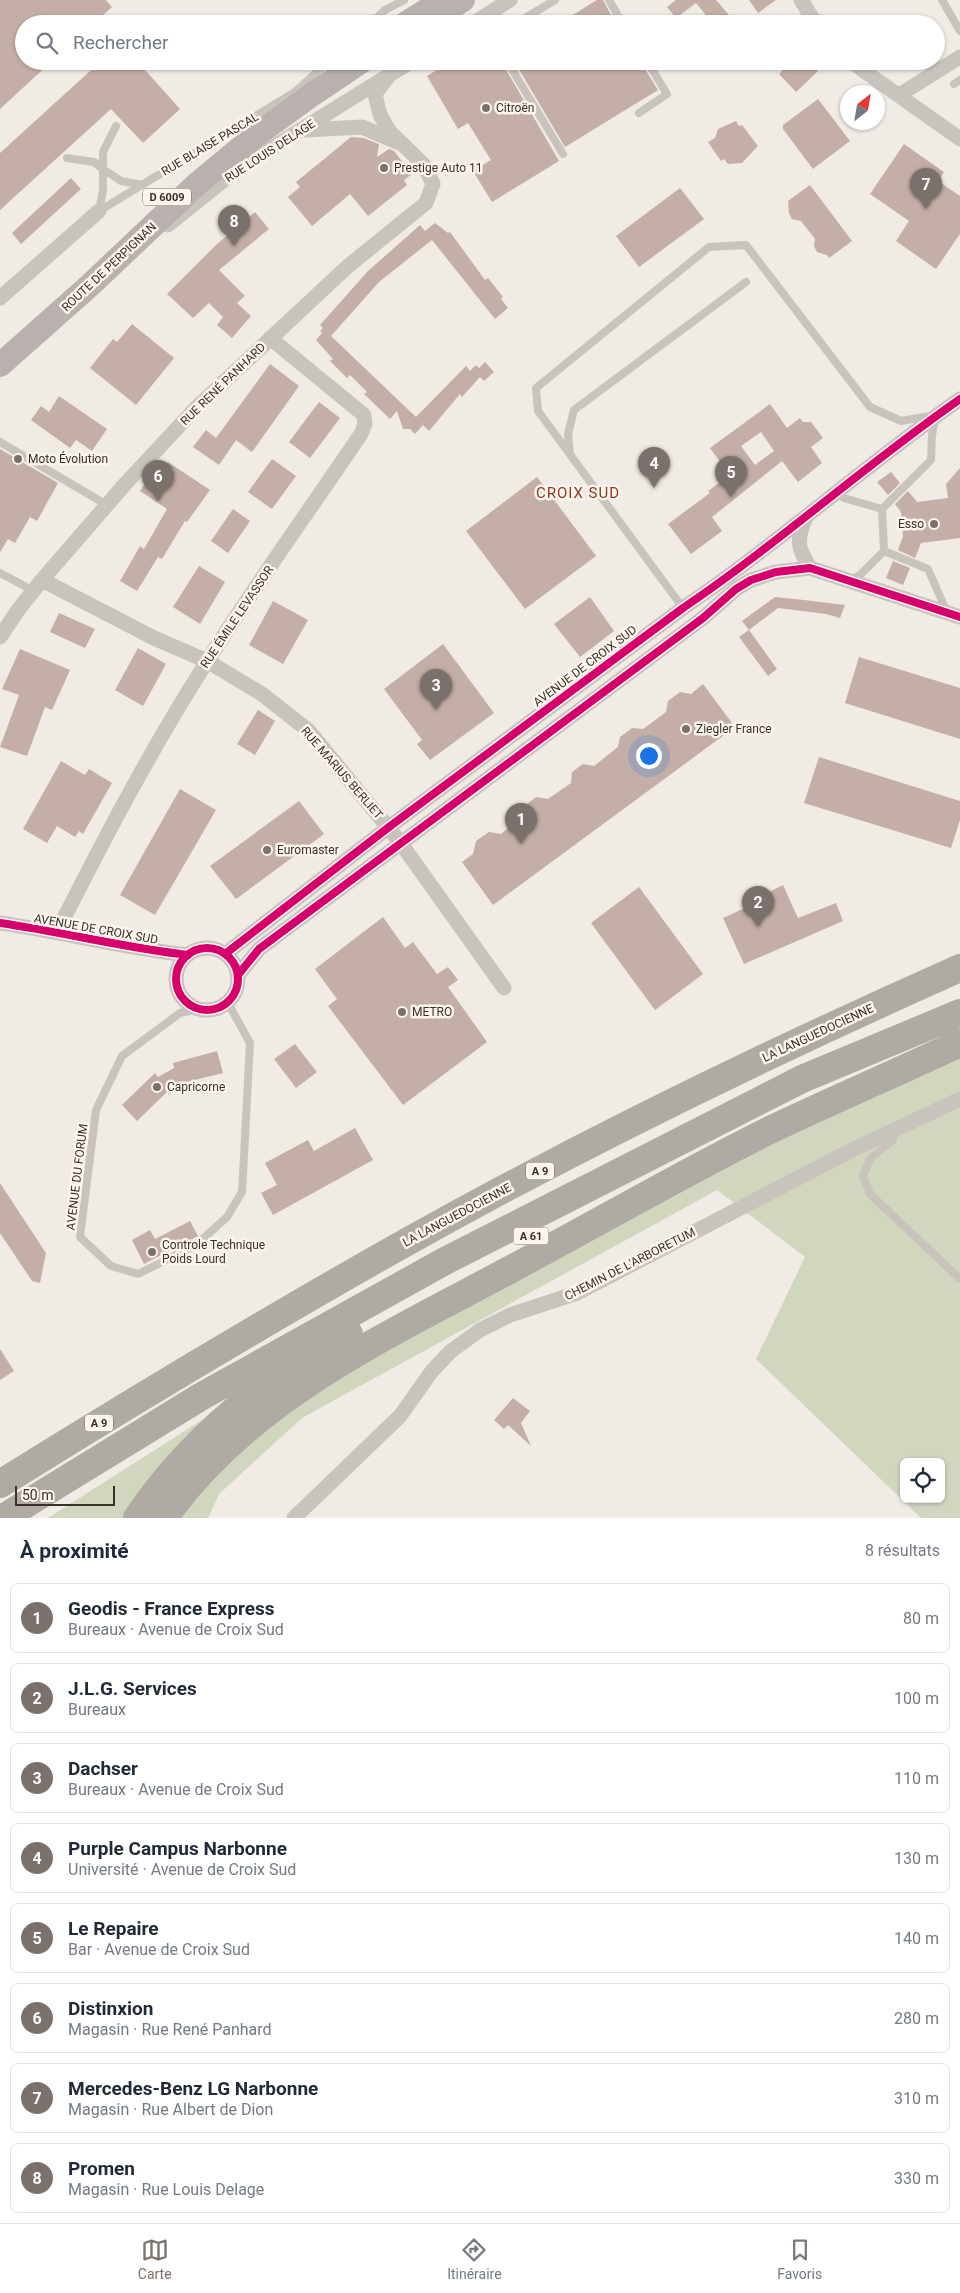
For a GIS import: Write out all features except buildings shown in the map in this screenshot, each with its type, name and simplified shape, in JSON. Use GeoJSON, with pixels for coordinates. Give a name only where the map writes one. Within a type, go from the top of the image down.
{"type":"FeatureCollection","features":[{"type":"Feature","properties":{"kind":"highway","name":"LA LANGUEDOCIENNE"},"geometry":{"type":"LineString","coordinates":[[0,1484],[134,1400],[257,1328],[407,1242],[513,1185],[760,1060],[960,968]]}},
{"type":"Feature","properties":{"kind":"highway","name":"A 9"},"geometry":{"type":"LineString","coordinates":[[3,1518],[237,1377],[444,1261],[802,1079],[960,1014]]}},
{"type":"Feature","properties":{"kind":"highway"},"geometry":{"type":"LineString","coordinates":[[164,1518],[182,1493],[257,1419],[289,1395],[342,1361],[446,1302],[494,1279],[767,1132],[960,1043]]}},
{"type":"Feature","properties":{"kind":"highway","name":"A 61"},"geometry":{"type":"LineString","coordinates":[[137,1518],[152,1497],[195,1447],[253,1395],[368,1322],[596,1202],[687,1137]]}},
{"type":"Feature","properties":{"kind":"highway"},"geometry":{"type":"LineString","coordinates":[[182,1518],[214,1477],[271,1424],[494,1279]]}},
{"type":"Feature","properties":{"kind":"main road"},"geometry":{"type":"LineString","coordinates":[[419,15],[443,0]]}},
{"type":"Feature","properties":{"kind":"main road"},"geometry":{"type":"LineString","coordinates":[[439,15],[463,0]]}},
{"type":"Feature","properties":{"kind":"main road","name":"ROUTE DE PERPIGNAN"},"geometry":{"type":"LineString","coordinates":[[0,347],[204,163],[295,92],[330,70]]}},
{"type":"Feature","properties":{"kind":"main road","name":"ROUTE DE PERPIGNAN"},"geometry":{"type":"LineString","coordinates":[[0,365],[88,287],[197,184],[255,136],[349,70]]}},
{"type":"Feature","properties":{"kind":"street"},"geometry":{"type":"LineString","coordinates":[[490,15],[510,0]]}},
{"type":"Feature","properties":{"kind":"street"},"geometry":{"type":"LineString","coordinates":[[801,0],[810,15]]}},
{"type":"Feature","properties":{"kind":"street"},"geometry":{"type":"LineString","coordinates":[[945,66],[960,57]]}},
{"type":"Feature","properties":{"kind":"street","name":"RUE LOUIS DELAGE"},"geometry":{"type":"LineString","coordinates":[[88,287],[239,168],[398,70]]}},
{"type":"Feature","properties":{"kind":"street"},"geometry":{"type":"LineString","coordinates":[[863,70],[960,139]]}},
{"type":"Feature","properties":{"kind":"street"},"geometry":{"type":"LineString","coordinates":[[899,95],[939,70]]}},
{"type":"Feature","properties":{"kind":"street","name":"RUE RENÉ PANHARD"},"geometry":{"type":"LineString","coordinates":[[0,638],[38,585],[107,505],[195,409],[347,267],[426,203],[433,184],[424,165],[408,146],[390,132],[380,115],[375,94],[388,76]]}},
{"type":"Feature","properties":{"kind":"street","name":"RUE RENÉ PANHARD"},"geometry":{"type":"LineString","coordinates":[[300,130],[362,127],[408,146]]}},
{"type":"Feature","properties":{"kind":"street","name":"RUE BLAISE PASCAL"},"geometry":{"type":"LineString","coordinates":[[4,292],[99,211]]}},
{"type":"Feature","properties":{"kind":"street","name":"RUE ÉMILE LEVASSOR"},"geometry":{"type":"LineString","coordinates":[[57,932],[94,858],[207,661],[361,434],[365,424],[364,414],[270,338]]}},
{"type":"Feature","properties":{"kind":"street","name":"AVENUE DE CROIX SUD"},"geometry":{"type":"LineString","coordinates":[[225,954],[389,827],[683,608],[728,577],[900,440],[960,399]]}},
{"type":"Feature","properties":{"kind":"street"},"geometry":{"type":"LineString","coordinates":[[806,515],[798,535],[800,552],[810,568]]}},
{"type":"Feature","properties":{"kind":"street"},"geometry":{"type":"LineString","coordinates":[[238,975],[259,949],[400,842],[703,618],[736,589],[751,580],[776,572],[810,568],[953,615]]}},
{"type":"Feature","properties":{"kind":"street","name":"RUE MARIUS BERLIET"},"geometry":{"type":"LineString","coordinates":[[38,585],[207,661],[262,694],[309,731],[389,827],[504,988]]}},
{"type":"Feature","properties":{"kind":"street","name":"AVENUE DE CROIX SUD"},"geometry":{"type":"LineString","coordinates":[[0,923],[153,951],[188,955]]}},
{"type":"Feature","properties":{"kind":"street"},"geometry":{"type":"LineString","coordinates":[[213,948],[225,954],[234,963],[238,975],[237,990],[228,1003],[214,1010],[199,1009],[186,1002],[178,988],[177,973],[181,963],[188,955],[200,949],[213,948]]}},
{"type":"Feature","properties":{"kind":"street","name":"AVENUE DE CROIX SUD"},"geometry":{"type":"LineString","coordinates":[[153,951],[168,958],[177,973]]}},
{"type":"Feature","properties":{"kind":"street","name":"CHEMIN DE L'ARBORETUM"},"geometry":{"type":"LineString","coordinates":[[294,1518],[400,1416],[432,1371],[451,1351],[480,1330],[510,1316],[577,1293],[782,1186],[960,1099]]}},
{"type":"Feature","properties":{"kind":"lane"},"geometry":{"type":"LineString","coordinates":[[380,15],[404,0]]}},
{"type":"Feature","properties":{"kind":"lane"},"geometry":{"type":"LineString","coordinates":[[530,15],[555,0]]}},
{"type":"Feature","properties":{"kind":"lane"},"geometry":{"type":"LineString","coordinates":[[609,0],[618,15]]}},
{"type":"Feature","properties":{"kind":"lane"},"geometry":{"type":"LineString","coordinates":[[942,0],[960,31]]}},
{"type":"Feature","properties":{"kind":"lane","name":"RUE BLAISE PASCAL"},"geometry":{"type":"LineString","coordinates":[[99,211],[295,92],[319,70]]}},
{"type":"Feature","properties":{"kind":"lane"},"geometry":{"type":"LineString","coordinates":[[512,70],[563,154]]}},
{"type":"Feature","properties":{"kind":"lane"},"geometry":{"type":"LineString","coordinates":[[639,113],[667,94],[652,70]]}},
{"type":"Feature","properties":{"kind":"lane"},"geometry":{"type":"LineString","coordinates":[[99,211],[103,190],[103,152],[116,126]]}},
{"type":"Feature","properties":{"kind":"lane"},"geometry":{"type":"LineString","coordinates":[[67,158],[80,158],[94,162],[121,181],[143,185]]}},
{"type":"Feature","properties":{"kind":"lane"},"geometry":{"type":"LineString","coordinates":[[683,608],[538,411],[536,388],[709,247],[746,245],[870,407],[902,421],[936,416],[932,435],[931,460],[882,509],[884,551],[860,575],[849,580]]}},
{"type":"Feature","properties":{"kind":"lane"},"geometry":{"type":"LineString","coordinates":[[570,454],[568,434],[574,410],[746,282]]}},
{"type":"Feature","properties":{"kind":"lane"},"geometry":{"type":"LineString","coordinates":[[0,442],[107,505]]}},
{"type":"Feature","properties":{"kind":"lane"},"geometry":{"type":"LineString","coordinates":[[836,492],[844,498],[882,509]]}},
{"type":"Feature","properties":{"kind":"lane"},"geometry":{"type":"LineString","coordinates":[[884,551],[928,568],[953,615]]}},
{"type":"Feature","properties":{"kind":"lane"},"geometry":{"type":"LineString","coordinates":[[0,573],[38,585]]}},
{"type":"Feature","properties":{"kind":"lane","name":"AVENUE DU FORUM"},"geometry":{"type":"LineString","coordinates":[[199,1009],[180,1013],[122,1056],[96,1110],[80,1236],[111,1266],[138,1274],[196,1245],[227,1217],[242,1192],[250,1043],[228,1003]]}},
{"type":"Feature","properties":{"kind":"lane"},"geometry":{"type":"LineString","coordinates":[[894,1131],[893,1140],[870,1159],[863,1176],[870,1194],[960,1279]]}},
{"type":"Feature","properties":{"kind":"green space"},"geometry":{"type":"Polygon","coordinates":[[[960,1032],[960,1518],[921,1518],[905,1503],[945,1503],[945,1458],[900,1458],[900,1498],[756,1359],[805,1257],[717,1190],[302,1418],[219,1494],[208,1518],[153,1518],[259,1404],[960,1032]]]}},
{"type":"Feature","properties":{"kind":"green space"},"geometry":{"type":"Polygon","coordinates":[[[221,1408],[125,1518],[48,1518],[221,1408]]]}},
{"type":"Feature","properties":{"kind":"cycle path"},"geometry":{"type":"LineString","coordinates":[[225,954],[389,827],[719,583],[890,450],[960,399]]}},
{"type":"Feature","properties":{"kind":"cycle path"},"geometry":{"type":"LineString","coordinates":[[238,975],[259,949],[703,618],[736,589],[751,580],[776,572],[810,568],[960,617]]}},
{"type":"Feature","properties":{"kind":"cycle path"},"geometry":{"type":"LineString","coordinates":[[0,923],[188,955]]}},
{"type":"Feature","properties":{"kind":"cycle path"},"geometry":{"type":"LineString","coordinates":[[207,948],[219,951],[229,957],[235,967],[238,979],[235,991],[229,1001],[219,1007],[207,1010],[195,1007],[185,1001],[179,991],[176,979],[179,967],[185,957],[195,951],[207,948]]}},
{"type":"Feature","properties":{"kind":"place","name":"Citroën"},"geometry":{"type":"Point","coordinates":[486,108]}},
{"type":"Feature","properties":{"kind":"place","name":"Prestige Auto 11"},"geometry":{"type":"Point","coordinates":[384,168]}},
{"type":"Feature","properties":{"kind":"place","name":"Mercedes-Benz LG Narbonne"},"geometry":{"type":"Point","coordinates":[926,209]}},
{"type":"Feature","properties":{"kind":"place","name":"Promen"},"geometry":{"type":"Point","coordinates":[234,246]}},
{"type":"Feature","properties":{"kind":"place","name":"Moto Évolution"},"geometry":{"type":"Point","coordinates":[18,459]}},
{"type":"Feature","properties":{"kind":"place","name":"Purple Campus Narbonne"},"geometry":{"type":"Point","coordinates":[654,488]}},
{"type":"Feature","properties":{"kind":"place","name":"Le Repaire"},"geometry":{"type":"Point","coordinates":[731,497]}},
{"type":"Feature","properties":{"kind":"place","name":"Distinxion"},"geometry":{"type":"Point","coordinates":[158,501]}},
{"type":"Feature","properties":{"kind":"place","name":"Esso"},"geometry":{"type":"Point","coordinates":[934,524]}},
{"type":"Feature","properties":{"kind":"place","name":"Dachser"},"geometry":{"type":"Point","coordinates":[436,710]}},
{"type":"Feature","properties":{"kind":"place","name":"Ziegler France"},"geometry":{"type":"Point","coordinates":[686,729]}},
{"type":"Feature","properties":{"kind":"place","name":"Geodis - France Express"},"geometry":{"type":"Point","coordinates":[521,844]}},
{"type":"Feature","properties":{"kind":"place","name":"Euromaster"},"geometry":{"type":"Point","coordinates":[267,850]}},
{"type":"Feature","properties":{"kind":"place","name":"J.L.G. Services"},"geometry":{"type":"Point","coordinates":[758,927]}},
{"type":"Feature","properties":{"kind":"place","name":"METRO"},"geometry":{"type":"Point","coordinates":[402,1012]}},
{"type":"Feature","properties":{"kind":"place","name":"Capricorne"},"geometry":{"type":"Point","coordinates":[157,1087]}},
{"type":"Feature","properties":{"kind":"place","name":"Controle Technique Poids Lourd"},"geometry":{"type":"Point","coordinates":[152,1252]}},
{"type":"Feature","properties":{"kind":"district","name":"CROIX SUD"},"geometry":{"type":"Point","coordinates":[578,493]}}]}
